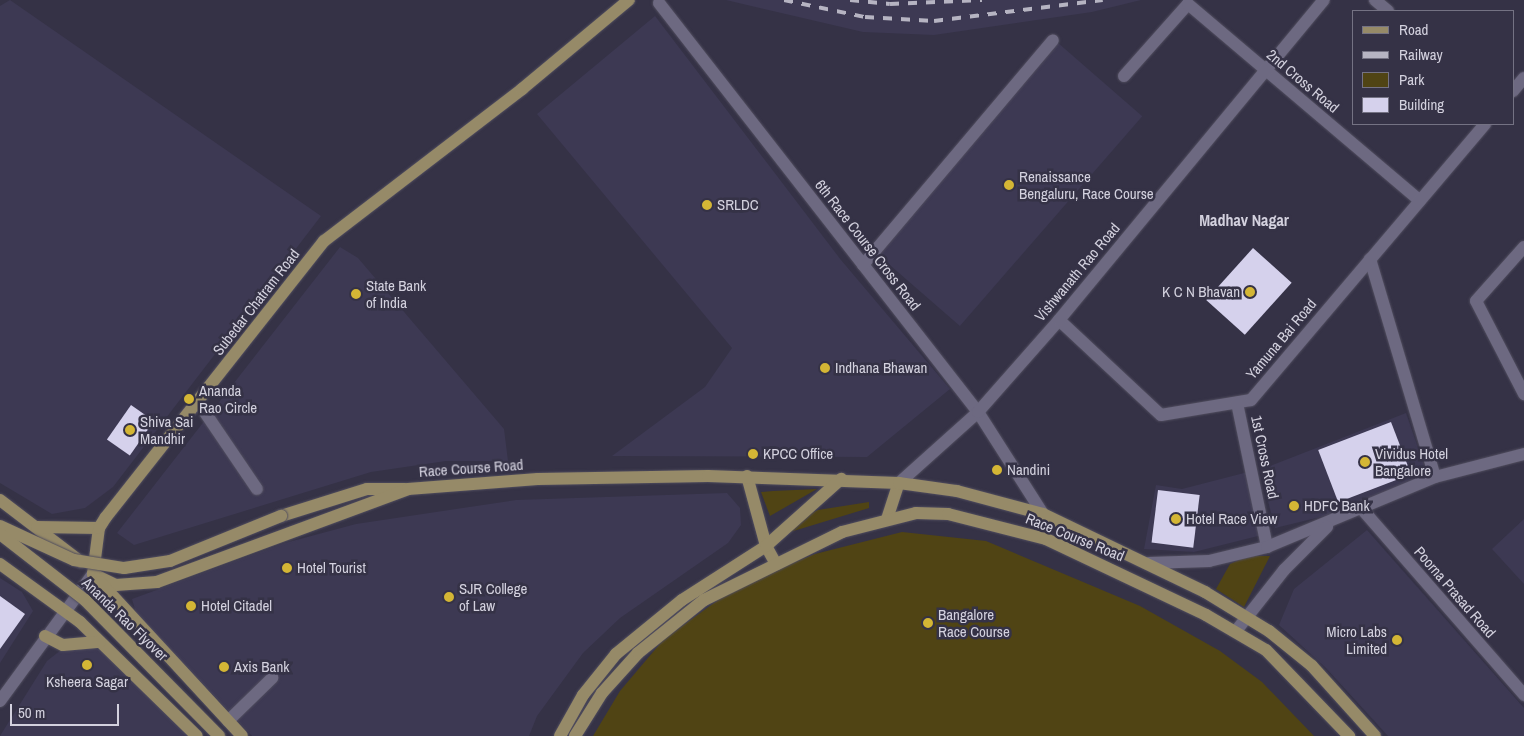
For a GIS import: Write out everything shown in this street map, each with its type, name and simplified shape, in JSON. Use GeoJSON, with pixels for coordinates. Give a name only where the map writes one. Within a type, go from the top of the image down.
{"type":"FeatureCollection","features":[{"type":"Feature","properties":{"kind":"main road","name":"Subedar Chatram Road"},"geometry":{"type":"LineString","coordinates":[[99,528],[324,241],[522,89],[629,0]]}},
{"type":"Feature","properties":{"kind":"main road"},"geometry":{"type":"LineString","coordinates":[[747,476],[766,546],[776,564]]}},
{"type":"Feature","properties":{"kind":"main road","name":"Race Course Road"},"geometry":{"type":"LineString","coordinates":[[93,574],[116,585],[157,582],[408,489],[538,479],[747,476],[899,483],[957,491],[1043,514],[1149,563],[1247,616],[1312,666],[1375,736]]}},
{"type":"Feature","properties":{"kind":"main road"},"geometry":{"type":"LineString","coordinates":[[560,736],[582,695],[616,654],[682,600],[766,546],[841,479]]}},
{"type":"Feature","properties":{"kind":"main road"},"geometry":{"type":"LineString","coordinates":[[887,519],[899,483]]}},
{"type":"Feature","properties":{"kind":"main road"},"geometry":{"type":"LineString","coordinates":[[0,526],[91,565],[150,566],[367,489],[408,489]]}},
{"type":"Feature","properties":{"kind":"main road"},"geometry":{"type":"LineString","coordinates":[[0,500],[37,526],[93,574],[242,736]]}},
{"type":"Feature","properties":{"kind":"main road","name":"Race Course Road"},"geometry":{"type":"LineString","coordinates":[[574,736],[602,693],[671,624],[704,600],[842,532],[887,519],[948,514],[1046,540],[1236,631],[1301,682],[1349,736]]}},
{"type":"Feature","properties":{"kind":"main road"},"geometry":{"type":"LineString","coordinates":[[37,526],[99,528],[93,574]]}},
{"type":"Feature","properties":{"kind":"main road","name":"Ananda Rao Flyover"},"geometry":{"type":"LineString","coordinates":[[0,534],[85,600],[219,736]]}},
{"type":"Feature","properties":{"kind":"main road"},"geometry":{"type":"LineString","coordinates":[[0,564],[63,610],[100,642],[197,736]]}},
{"type":"Feature","properties":{"kind":"main road"},"geometry":{"type":"LineString","coordinates":[[45,636],[63,645],[100,642]]}},
{"type":"Feature","properties":{"kind":"street","name":"Vishwanath Rao Road"},"geometry":{"type":"LineString","coordinates":[[899,483],[978,412],[1059,320],[1264,69],[1324,0]]}},
{"type":"Feature","properties":{"kind":"street"},"geometry":{"type":"LineString","coordinates":[[1375,0],[1387,10]]}},
{"type":"Feature","properties":{"kind":"street","name":"6th Race Course Cross Road"},"geometry":{"type":"LineString","coordinates":[[659,3],[978,412],[1043,514]]}},
{"type":"Feature","properties":{"kind":"street","name":"2nd Cross Road"},"geometry":{"type":"LineString","coordinates":[[1124,76],[1188,4],[1420,201]]}},
{"type":"Feature","properties":{"kind":"street"},"geometry":{"type":"LineString","coordinates":[[863,265],[1053,40]]}},
{"type":"Feature","properties":{"kind":"street"},"geometry":{"type":"LineString","coordinates":[[1514,90],[1524,78]]}},
{"type":"Feature","properties":{"kind":"street","name":"Yamuna Bai Road"},"geometry":{"type":"LineString","coordinates":[[1059,320],[1161,415],[1251,400],[1484,125]]}},
{"type":"Feature","properties":{"kind":"street"},"geometry":{"type":"LineString","coordinates":[[1524,247],[1476,301],[1524,394]]}},
{"type":"Feature","properties":{"kind":"street"},"geometry":{"type":"LineString","coordinates":[[1370,259],[1435,476]]}},
{"type":"Feature","properties":{"kind":"street"},"geometry":{"type":"LineString","coordinates":[[198,402],[257,489]]}},
{"type":"Feature","properties":{"kind":"street","name":"1st Cross Road"},"geometry":{"type":"LineString","coordinates":[[1237,403],[1267,547]]}},
{"type":"Feature","properties":{"kind":"street"},"geometry":{"type":"LineString","coordinates":[[1149,563],[1209,561],[1267,547],[1331,523],[1435,476],[1524,454]]}},
{"type":"Feature","properties":{"kind":"street","name":"Poorna Prasad Road"},"geometry":{"type":"LineString","coordinates":[[1362,509],[1524,696]]}},
{"type":"Feature","properties":{"kind":"street"},"geometry":{"type":"LineString","coordinates":[[1236,631],[1284,570],[1331,523]]}},
{"type":"Feature","properties":{"kind":"street"},"geometry":{"type":"LineString","coordinates":[[0,701],[63,610],[93,574]]}},
{"type":"Feature","properties":{"kind":"street"},"geometry":{"type":"LineString","coordinates":[[228,721],[272,678]]}},
{"type":"Feature","properties":{"kind":"shaded area"},"geometry":{"type":"Polygon","coordinates":[[[10,0],[321,216],[113,487],[85,508],[52,514],[0,483],[0,6],[10,0]]]}},
{"type":"Feature","properties":{"kind":"shaded area"},"geometry":{"type":"Polygon","coordinates":[[[726,0],[1141,0],[1092,12],[934,35],[863,32],[726,0]]]}},
{"type":"Feature","properties":{"kind":"shaded area"},"geometry":{"type":"Polygon","coordinates":[[[655,16],[841,260],[950,389],[867,457],[612,456],[705,387],[732,348],[537,114],[655,16]]]}},
{"type":"Feature","properties":{"kind":"shaded area","name":"Renaissance Bengaluru, Race Course"},"geometry":{"type":"Polygon","coordinates":[[[1057,42],[1142,116],[960,326],[875,252],[1057,42]]]}},
{"type":"Feature","properties":{"kind":"shaded area"},"geometry":{"type":"Polygon","coordinates":[[[340,247],[358,258],[504,429],[508,461],[446,461],[371,472],[134,545],[117,533],[340,247]]]}},
{"type":"Feature","properties":{"kind":"shaded area"},"geometry":{"type":"Polygon","coordinates":[[[1406,413],[1427,474],[1337,513],[1275,528],[1260,470],[1406,413]]]}},
{"type":"Feature","properties":{"kind":"shaded area"},"geometry":{"type":"Polygon","coordinates":[[[1248,472],[1262,535],[1194,552],[1144,549],[1156,485],[1182,489],[1248,472]]]}},
{"type":"Feature","properties":{"kind":"shaded area"},"geometry":{"type":"Polygon","coordinates":[[[727,493],[740,508],[741,525],[728,543],[620,618],[583,653],[537,716],[529,736],[252,736],[136,613],[132,599],[285,543],[356,524],[516,500],[727,493]]]}},
{"type":"Feature","properties":{"kind":"shaded area"},"geometry":{"type":"Polygon","coordinates":[[[1524,519],[1524,584],[1492,549],[1524,519]]]}},
{"type":"Feature","properties":{"kind":"shaded area"},"geometry":{"type":"Polygon","coordinates":[[[1367,530],[1524,708],[1524,736],[1388,736],[1326,668],[1279,625],[1294,589],[1367,530]]]}},
{"type":"Feature","properties":{"kind":"shaded area"},"geometry":{"type":"Polygon","coordinates":[[[0,578],[22,592],[33,611],[0,663],[0,578]]]}},
{"type":"Feature","properties":{"kind":"shaded area"},"geometry":{"type":"Polygon","coordinates":[[[83,645],[103,651],[188,736],[0,736],[47,661],[61,650],[83,645]]]}},
{"type":"Feature","properties":{"kind":"green space"},"geometry":{"type":"Polygon","coordinates":[[[817,489],[770,516],[761,492],[773,491],[817,489]]]}},
{"type":"Feature","properties":{"kind":"green space"},"geometry":{"type":"Polygon","coordinates":[[[869,502],[869,508],[787,533],[802,517],[818,510],[869,502]]]}},
{"type":"Feature","properties":{"kind":"green space","name":"Bangalore Race Course"},"geometry":{"type":"Polygon","coordinates":[[[902,532],[986,541],[1140,606],[1220,651],[1262,682],[1314,736],[593,736],[620,691],[664,639],[739,585],[815,554],[902,532]]]}},
{"type":"Feature","properties":{"kind":"green space"},"geometry":{"type":"Polygon","coordinates":[[[1248,556],[1270,556],[1244,607],[1216,589],[1230,564],[1248,556]]]}},
{"type":"Feature","properties":{"kind":"building","name":"K C N Bhavan"},"geometry":{"type":"Polygon","coordinates":[[[1253,248],[1292,283],[1245,335],[1206,300],[1253,248]]]}},
{"type":"Feature","properties":{"kind":"building","name":"Shiva Sai Mandhir"},"geometry":{"type":"Polygon","coordinates":[[[131,405],[154,421],[130,455],[107,439],[131,405]]]}},
{"type":"Feature","properties":{"kind":"building","name":"Vividus Hotel Bangalore"},"geometry":{"type":"Polygon","coordinates":[[[1391,422],[1411,474],[1338,502],[1318,450],[1391,422]]]}},
{"type":"Feature","properties":{"kind":"building","name":"Hotel Race View"},"geometry":{"type":"Polygon","coordinates":[[[1158,490],[1200,495],[1193,548],[1152,543],[1158,490]]]}},
{"type":"Feature","properties":{"kind":"building"},"geometry":{"type":"Polygon","coordinates":[[[0,596],[25,614],[0,649],[0,596]]]}},
{"type":"Feature","properties":{"kind":"railway"},"geometry":{"type":"LineString","coordinates":[[784,0],[865,17],[934,21],[1103,0]]}},
{"type":"Feature","properties":{"kind":"railway"},"geometry":{"type":"LineString","coordinates":[[850,0],[890,4],[982,0]]}},
{"type":"Feature","properties":{"kind":"place","name":"Renaissance Bengaluru, Race Course"},"geometry":{"type":"Point","coordinates":[1009,185]}},
{"type":"Feature","properties":{"kind":"place","name":"SRLDC"},"geometry":{"type":"Point","coordinates":[707,205]}},
{"type":"Feature","properties":{"kind":"place","name":"K C N Bhavan"},"geometry":{"type":"Point","coordinates":[1250,292]}},
{"type":"Feature","properties":{"kind":"place","name":"State Bank of India"},"geometry":{"type":"Point","coordinates":[356,294]}},
{"type":"Feature","properties":{"kind":"place","name":"Indhana Bhawan"},"geometry":{"type":"Point","coordinates":[825,368]}},
{"type":"Feature","properties":{"kind":"place","name":"Ananda Rao Circle"},"geometry":{"type":"Point","coordinates":[189,399]}},
{"type":"Feature","properties":{"kind":"place","name":"Shiva Sai Mandhir"},"geometry":{"type":"Point","coordinates":[130,430]}},
{"type":"Feature","properties":{"kind":"place","name":"KPCC Office"},"geometry":{"type":"Point","coordinates":[753,454]}},
{"type":"Feature","properties":{"kind":"place","name":"Vividus Hotel Bangalore"},"geometry":{"type":"Point","coordinates":[1365,462]}},
{"type":"Feature","properties":{"kind":"place","name":"Nandini"},"geometry":{"type":"Point","coordinates":[997,470]}},
{"type":"Feature","properties":{"kind":"place","name":"HDFC Bank"},"geometry":{"type":"Point","coordinates":[1294,506]}},
{"type":"Feature","properties":{"kind":"place","name":"Hotel Race View"},"geometry":{"type":"Point","coordinates":[1176,519]}},
{"type":"Feature","properties":{"kind":"place","name":"Hotel Tourist"},"geometry":{"type":"Point","coordinates":[287,568]}},
{"type":"Feature","properties":{"kind":"place","name":"SJR College of Law"},"geometry":{"type":"Point","coordinates":[449,597]}},
{"type":"Feature","properties":{"kind":"place","name":"Hotel Citadel"},"geometry":{"type":"Point","coordinates":[191,606]}},
{"type":"Feature","properties":{"kind":"place","name":"Bangalore Race Course"},"geometry":{"type":"Point","coordinates":[928,623]}},
{"type":"Feature","properties":{"kind":"place","name":"Micro Labs Limited"},"geometry":{"type":"Point","coordinates":[1397,640]}},
{"type":"Feature","properties":{"kind":"place","name":"Ksheera Sagar"},"geometry":{"type":"Point","coordinates":[87,665]}},
{"type":"Feature","properties":{"kind":"place","name":"Axis Bank"},"geometry":{"type":"Point","coordinates":[224,667]}},
{"type":"Feature","properties":{"kind":"district","name":"Madhav Nagar"},"geometry":{"type":"Point","coordinates":[1244,220]}}]}
